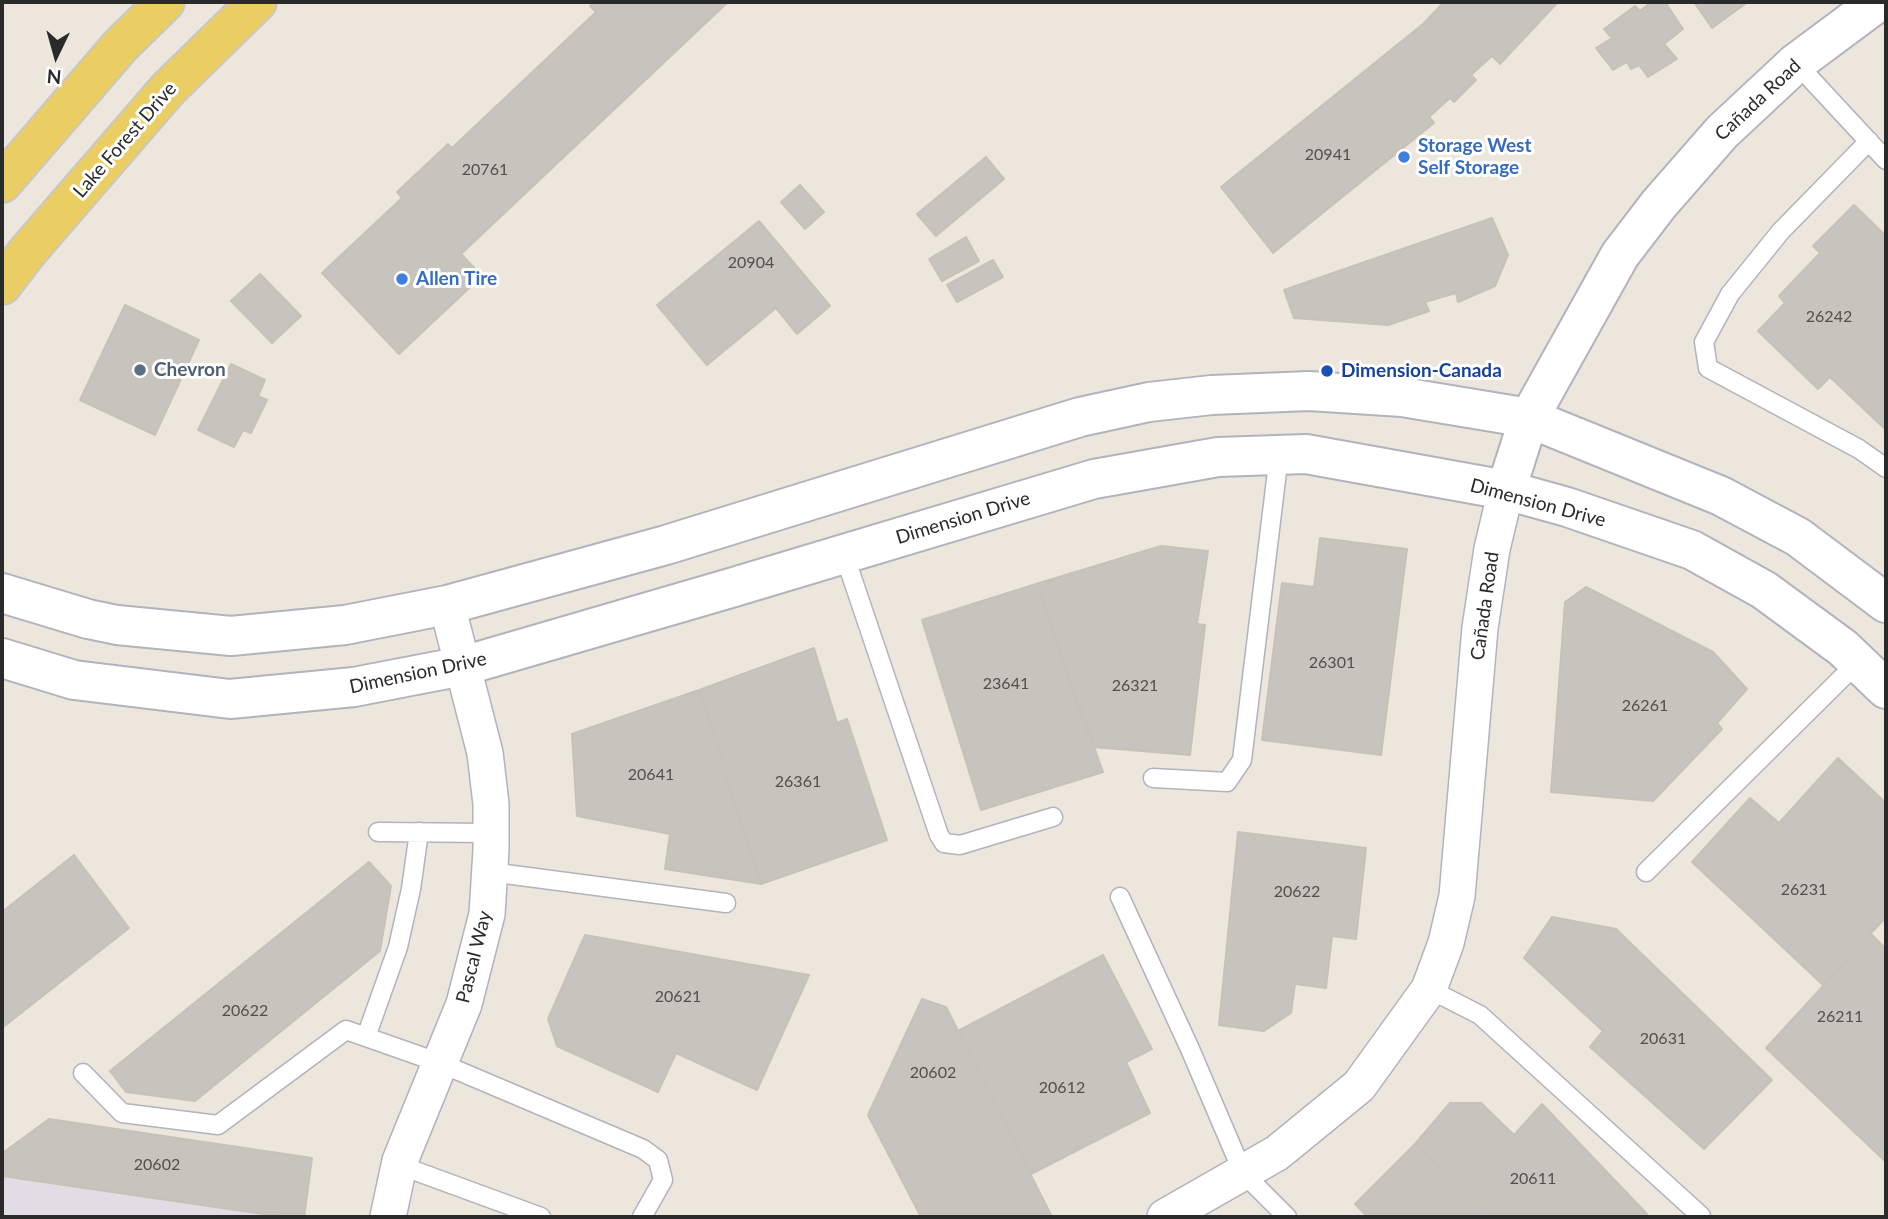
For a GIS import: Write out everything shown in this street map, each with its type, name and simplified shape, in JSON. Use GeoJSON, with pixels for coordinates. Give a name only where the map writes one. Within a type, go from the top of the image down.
{"type":"FeatureCollection","features":[{"type":"Feature","properties":{"kind":"main road"},"geometry":{"type":"LineString","coordinates":[[2,183],[121,45],[165,2]]}},
{"type":"Feature","properties":{"kind":"main road","name":"Lake Forest Drive"},"geometry":{"type":"LineString","coordinates":[[2,285],[28,251],[168,89],[257,2]]}},
{"type":"Feature","properties":{"kind":"main road","name":"Cañada Road"},"geometry":{"type":"LineString","coordinates":[[1506,490],[1530,418],[1620,255],[1659,204],[1722,132],[1796,63],[1878,2]]}},
{"type":"Feature","properties":{"kind":"main road"},"geometry":{"type":"LineString","coordinates":[[2,593],[117,625],[231,636],[345,625],[447,605],[666,545],[1080,417],[1149,402],[1212,395],[1309,391],[1402,397],[1530,418],[1721,496],[1798,537],[1886,603]]}},
{"type":"Feature","properties":{"kind":"main road","name":"Dimension Drive"},"geometry":{"type":"LineString","coordinates":[[2,658],[74,680],[230,699],[354,687],[463,666],[1094,479],[1219,457],[1306,454],[1506,490],[1567,507],[1692,550],[1764,590],[1843,648],[1886,689]]}},
{"type":"Feature","properties":{"kind":"street","name":"Cañada Road"},"geometry":{"type":"LineString","coordinates":[[1165,1217],[1277,1153],[1359,1086],[1429,989],[1446,943],[1457,896],[1480,628],[1492,549],[1506,490]]}},
{"type":"Feature","properties":{"kind":"street","name":"Pascal Way"},"geometry":{"type":"LineString","coordinates":[[388,1217],[399,1165],[464,1004],[487,914],[491,804],[485,753],[447,605]]}},
{"type":"Feature","properties":{"kind":"lane"},"geometry":{"type":"LineString","coordinates":[[1796,63],[1886,160]]}},
{"type":"Feature","properties":{"kind":"lane"},"geometry":{"type":"LineString","coordinates":[[1869,141],[1781,231],[1730,295],[1704,342],[1708,368],[1859,449],[1886,468]]}},
{"type":"Feature","properties":{"kind":"lane"},"geometry":{"type":"LineString","coordinates":[[1153,778],[1227,782],[1242,760],[1279,455]]}},
{"type":"Feature","properties":{"kind":"lane"},"geometry":{"type":"LineString","coordinates":[[844,554],[939,835],[944,843],[960,845],[1053,817]]}},
{"type":"Feature","properties":{"kind":"lane"},"geometry":{"type":"LineString","coordinates":[[1646,872],[1858,662]]}},
{"type":"Feature","properties":{"kind":"lane"},"geometry":{"type":"LineString","coordinates":[[378,832],[491,833]]}},
{"type":"Feature","properties":{"kind":"lane"},"geometry":{"type":"LineString","coordinates":[[366,1037],[398,947],[411,888],[419,832]]}},
{"type":"Feature","properties":{"kind":"lane"},"geometry":{"type":"LineString","coordinates":[[490,872],[726,903]]}},
{"type":"Feature","properties":{"kind":"lane"},"geometry":{"type":"LineString","coordinates":[[1120,897],[1243,1172],[1287,1217]]}},
{"type":"Feature","properties":{"kind":"lane"},"geometry":{"type":"LineString","coordinates":[[1429,989],[1480,1015],[1701,1216]]}},
{"type":"Feature","properties":{"kind":"lane"},"geometry":{"type":"LineString","coordinates":[[83,1073],[122,1114],[218,1125],[346,1030],[440,1063],[643,1149],[658,1160],[663,1180],[642,1217]]}},
{"type":"Feature","properties":{"kind":"lane"},"geometry":{"type":"LineString","coordinates":[[399,1165],[541,1217]]}},
{"type":"Feature","properties":{"kind":"shaded area"},"geometry":{"type":"Polygon","coordinates":[[[2,1177],[284,1217],[2,1217],[2,1177]]]}},
{"type":"Feature","properties":{"kind":"building"},"geometry":{"type":"Polygon","coordinates":[[[594,2],[728,2],[461,254],[482,276],[399,354],[322,273],[402,198],[397,192],[448,144],[452,148],[596,12],[590,6],[594,2]]]}},
{"type":"Feature","properties":{"kind":"building"},"geometry":{"type":"Polygon","coordinates":[[[1444,2],[1558,2],[1500,64],[1492,56],[1471,75],[1476,80],[1454,102],[1450,98],[1429,117],[1434,123],[1273,253],[1221,187],[1423,24],[1444,2]]]}},
{"type":"Feature","properties":{"kind":"building"},"geometry":{"type":"Polygon","coordinates":[[[1651,2],[1665,2],[1683,29],[1664,44],[1677,59],[1648,77],[1639,65],[1631,69],[1627,62],[1613,70],[1596,48],[1612,38],[1604,29],[1635,6],[1640,11],[1651,2]]]}},
{"type":"Feature","properties":{"kind":"building"},"geometry":{"type":"Polygon","coordinates":[[[1694,2],[1748,2],[1712,28],[1694,2]]]}},
{"type":"Feature","properties":{"kind":"building"},"geometry":{"type":"Polygon","coordinates":[[[986,157],[1004,179],[936,236],[917,214],[986,157]]]}},
{"type":"Feature","properties":{"kind":"building"},"geometry":{"type":"Polygon","coordinates":[[[800,185],[824,212],[805,229],[781,202],[800,185]]]}},
{"type":"Feature","properties":{"kind":"building"},"geometry":{"type":"Polygon","coordinates":[[[1854,205],[1886,236],[1886,430],[1830,377],[1818,389],[1758,331],[1785,303],[1779,296],[1820,253],[1813,246],[1854,205]]]}},
{"type":"Feature","properties":{"kind":"building"},"geometry":{"type":"Polygon","coordinates":[[[1492,218],[1508,255],[1495,286],[1458,302],[1456,293],[1425,302],[1429,311],[1388,325],[1294,318],[1284,290],[1492,218]]]}},
{"type":"Feature","properties":{"kind":"building"},"geometry":{"type":"Polygon","coordinates":[[[759,221],[830,306],[797,334],[776,308],[707,365],[657,305],[759,221]]]}},
{"type":"Feature","properties":{"kind":"building"},"geometry":{"type":"Polygon","coordinates":[[[966,237],[979,261],[942,281],[929,259],[966,237]]]}},
{"type":"Feature","properties":{"kind":"building"},"geometry":{"type":"Polygon","coordinates":[[[993,260],[1003,277],[957,302],[947,285],[993,260]]]}},
{"type":"Feature","properties":{"kind":"building"},"geometry":{"type":"Polygon","coordinates":[[[260,274],[301,316],[272,343],[231,301],[260,274]]]}},
{"type":"Feature","properties":{"kind":"building","name":"Chevron"},"geometry":{"type":"Polygon","coordinates":[[[125,305],[199,340],[155,435],[80,400],[125,305]]]}},
{"type":"Feature","properties":{"kind":"building"},"geometry":{"type":"Polygon","coordinates":[[[231,364],[265,380],[258,396],[267,400],[251,433],[243,430],[234,447],[198,430],[231,364]]]}},
{"type":"Feature","properties":{"kind":"building"},"geometry":{"type":"Polygon","coordinates":[[[1320,538],[1407,549],[1381,755],[1262,740],[1282,583],[1314,587],[1320,538]]]}},
{"type":"Feature","properties":{"kind":"building"},"geometry":{"type":"Polygon","coordinates":[[[1161,546],[1208,551],[1197,624],[1205,625],[1190,755],[1093,747],[1036,584],[1161,546]]]}},
{"type":"Feature","properties":{"kind":"building"},"geometry":{"type":"Polygon","coordinates":[[[1036,584],[1103,772],[981,810],[922,620],[1036,584]]]}},
{"type":"Feature","properties":{"kind":"building"},"geometry":{"type":"Polygon","coordinates":[[[1586,587],[1713,652],[1747,689],[1717,723],[1722,729],[1653,801],[1551,792],[1565,602],[1586,587]]]}},
{"type":"Feature","properties":{"kind":"building"},"geometry":{"type":"Polygon","coordinates":[[[814,648],[837,723],[847,719],[887,840],[761,884],[699,690],[814,648]]]}},
{"type":"Feature","properties":{"kind":"building"},"geometry":{"type":"Polygon","coordinates":[[[699,690],[761,884],[665,869],[670,834],[577,816],[572,734],[699,690]]]}},
{"type":"Feature","properties":{"kind":"building"},"geometry":{"type":"Polygon","coordinates":[[[1838,758],[1886,803],[1886,917],[1823,985],[1692,862],[1750,798],[1779,823],[1838,758]]]}},
{"type":"Feature","properties":{"kind":"building"},"geometry":{"type":"Polygon","coordinates":[[[1238,832],[1366,848],[1356,939],[1332,936],[1326,988],[1295,984],[1291,1013],[1264,1031],[1219,1025],[1238,832]]]}},
{"type":"Feature","properties":{"kind":"building"},"geometry":{"type":"Polygon","coordinates":[[[74,855],[129,928],[2,1028],[2,912],[74,855]]]}},
{"type":"Feature","properties":{"kind":"building"},"geometry":{"type":"Polygon","coordinates":[[[369,862],[391,886],[380,951],[195,1101],[126,1092],[110,1071],[369,862]]]}},
{"type":"Feature","properties":{"kind":"building"},"geometry":{"type":"Polygon","coordinates":[[[1552,917],[1616,929],[1772,1080],[1704,1149],[1590,1047],[1603,1031],[1524,958],[1552,917]]]}},
{"type":"Feature","properties":{"kind":"building"},"geometry":{"type":"Polygon","coordinates":[[[1871,934],[1886,949],[1886,1162],[1766,1048],[1871,934]]]}},
{"type":"Feature","properties":{"kind":"building"},"geometry":{"type":"Polygon","coordinates":[[[585,935],[809,975],[757,1090],[676,1053],[658,1092],[557,1046],[548,1019],[585,935]]]}},
{"type":"Feature","properties":{"kind":"building"},"geometry":{"type":"Polygon","coordinates":[[[1103,955],[1152,1049],[1126,1062],[1150,1113],[1031,1174],[958,1031],[1103,955]]]}},
{"type":"Feature","properties":{"kind":"building"},"geometry":{"type":"Polygon","coordinates":[[[922,999],[946,1007],[1052,1217],[921,1217],[868,1115],[922,999]]]}},
{"type":"Feature","properties":{"kind":"building"},"geometry":{"type":"Polygon","coordinates":[[[1450,1103],[1481,1103],[1514,1135],[1542,1104],[1647,1214],[1644,1217],[1494,1217],[1415,1144],[1450,1103]]]}},
{"type":"Feature","properties":{"kind":"building"},"geometry":{"type":"Polygon","coordinates":[[[49,1119],[312,1158],[304,1217],[284,1217],[2,1176],[4,1152],[49,1119]]]}},
{"type":"Feature","properties":{"kind":"building"},"geometry":{"type":"Polygon","coordinates":[[[1415,1144],[1494,1217],[1368,1217],[1355,1204],[1415,1144]]]}},
{"type":"Feature","properties":{"kind":"place","name":"Storage West Self Storage"},"geometry":{"type":"Point","coordinates":[1404,157]}},
{"type":"Feature","properties":{"kind":"place","name":"Allen Tire"},"geometry":{"type":"Point","coordinates":[402,279]}},
{"type":"Feature","properties":{"kind":"place","name":"Chevron"},"geometry":{"type":"Point","coordinates":[140,370]}},
{"type":"Feature","properties":{"kind":"place","name":"Dimension-Canada"},"geometry":{"type":"Point","coordinates":[1327,371]}}]}
